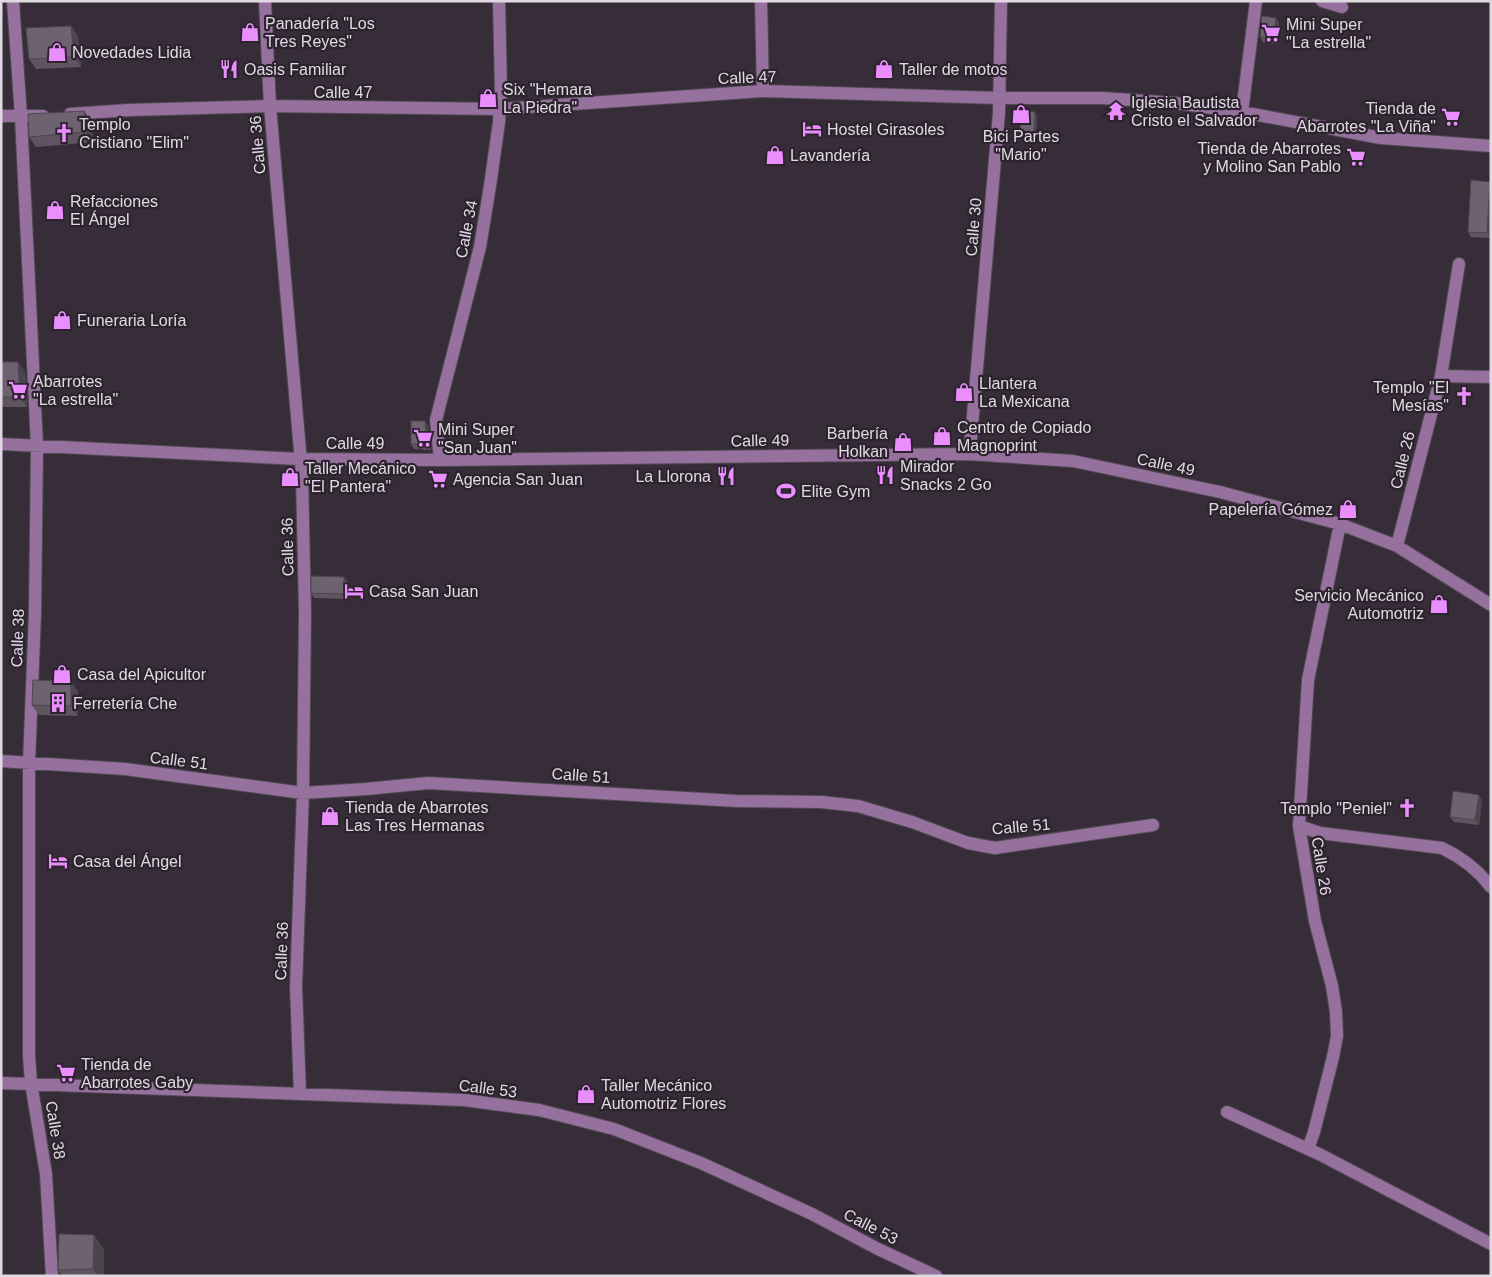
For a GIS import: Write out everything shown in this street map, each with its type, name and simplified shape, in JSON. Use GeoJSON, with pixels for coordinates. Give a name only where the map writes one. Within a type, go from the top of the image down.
{"type":"FeatureCollection","features":[{"type":"Feature","properties":{"kind":"street","name":"Calle 38"},"geometry":{"type":"LineString","coordinates":[[13,1],[21,116],[37,446],[35,613],[29,763],[29,1055],[31,1083],[46,1174],[52,1276]]}},
{"type":"Feature","properties":{"kind":"street","name":"Calle 36"},"geometry":{"type":"LineString","coordinates":[[265,1],[270,106],[299,459],[302,474],[305,612],[303,793],[296,986],[300,1094]]}},
{"type":"Feature","properties":{"kind":"street","name":"Calle 34"},"geometry":{"type":"LineString","coordinates":[[440,460],[436,420],[480,247],[500,109],[499,1]]}},
{"type":"Feature","properties":{"kind":"street"},"geometry":{"type":"LineString","coordinates":[[761,1],[763,91]]}},
{"type":"Feature","properties":{"kind":"street","name":"Calle 30"},"geometry":{"type":"LineString","coordinates":[[968,454],[971,438],[1000,98],[1001,1]]}},
{"type":"Feature","properties":{"kind":"street"},"geometry":{"type":"LineString","coordinates":[[1242,112],[1256,1]]}},
{"type":"Feature","properties":{"kind":"street"},"geometry":{"type":"LineString","coordinates":[[1322,1],[1342,7]]}},
{"type":"Feature","properties":{"kind":"street","name":"Calle 47"},"geometry":{"type":"LineString","coordinates":[[1,116],[270,106],[500,109],[763,91],[1000,98],[1102,98],[1175,103],[1242,112],[1380,138],[1491,146]]}},
{"type":"Feature","properties":{"kind":"street","name":"Calle 26"},"geometry":{"type":"LineString","coordinates":[[1397,546],[1441,376],[1459,264]]}},
{"type":"Feature","properties":{"kind":"street"},"geometry":{"type":"LineString","coordinates":[[1441,376],[1491,377]]}},
{"type":"Feature","properties":{"kind":"street","name":"Calle 49"},"geometry":{"type":"LineString","coordinates":[[1,444],[299,459],[440,460],[968,454],[1072,461],[1220,492],[1340,524],[1397,546],[1491,605]]}},
{"type":"Feature","properties":{"kind":"street","name":"Calle 26"},"geometry":{"type":"LineString","coordinates":[[1308,1149],[1333,1057],[1336,1036],[1336,1012],[1332,986],[1314,921],[1299,826],[1308,680],[1340,524]]}},
{"type":"Feature","properties":{"kind":"street","name":"Calle 51"},"geometry":{"type":"LineString","coordinates":[[1,761],[125,770],[303,793],[428,783],[737,801],[822,802],[858,806],[912,822],[968,843],[995,848],[1153,825]]}},
{"type":"Feature","properties":{"kind":"street"},"geometry":{"type":"LineString","coordinates":[[1299,826],[1320,833],[1442,848],[1459,856],[1484,878],[1491,887]]}},
{"type":"Feature","properties":{"kind":"street","name":"Calle 53"},"geometry":{"type":"LineString","coordinates":[[1,1083],[464,1100],[539,1110],[614,1129],[701,1163],[812,1214],[878,1249],[936,1276]]}},
{"type":"Feature","properties":{"kind":"street"},"geometry":{"type":"LineString","coordinates":[[1227,1112],[1308,1149],[1491,1244]]}},
{"type":"Feature","properties":{"kind":"building"},"geometry":{"type":"Polygon","coordinates":[[[1262,16],[1276,18],[1273,39],[1260,37],[1262,16]]]}},
{"type":"Feature","properties":{"kind":"building"},"geometry":{"type":"Polygon","coordinates":[[[71,26],[74,57],[29,59],[26,28],[71,26]]]}},
{"type":"Feature","properties":{"kind":"building"},"geometry":{"type":"Polygon","coordinates":[[[84,111],[86,132],[29,137],[28,114],[84,111]]]}},
{"type":"Feature","properties":{"kind":"building"},"geometry":{"type":"Polygon","coordinates":[[[1021,111],[1035,112],[1034,132],[1020,131],[1021,111]]]}},
{"type":"Feature","properties":{"kind":"building"},"geometry":{"type":"Polygon","coordinates":[[[1471,180],[1490,182],[1487,233],[1468,232],[1471,180]]]}},
{"type":"Feature","properties":{"kind":"building"},"geometry":{"type":"Polygon","coordinates":[[[1,362],[18,362],[20,397],[1,397],[1,362]]]}},
{"type":"Feature","properties":{"kind":"building"},"geometry":{"type":"Polygon","coordinates":[[[411,421],[425,421],[427,445],[411,444],[411,421]]]}},
{"type":"Feature","properties":{"kind":"building"},"geometry":{"type":"Polygon","coordinates":[[[311,576],[344,577],[344,594],[311,593],[311,576]]]}},
{"type":"Feature","properties":{"kind":"building"},"geometry":{"type":"Polygon","coordinates":[[[33,680],[71,681],[71,706],[32,705],[33,680]]]}},
{"type":"Feature","properties":{"kind":"building"},"geometry":{"type":"Polygon","coordinates":[[[1453,791],[1479,795],[1475,820],[1450,817],[1453,791]]]}},
{"type":"Feature","properties":{"kind":"building"},"geometry":{"type":"Polygon","coordinates":[[[59,1234],[94,1235],[93,1269],[58,1270],[59,1234]]]}},
{"type":"Feature","properties":{"kind":"place","name":"Panadería \"Los Tres Reyes\""},"geometry":{"type":"Point","coordinates":[250,32]}},
{"type":"Feature","properties":{"kind":"place","name":"Mini Super \"La estrella\""},"geometry":{"type":"Point","coordinates":[1271,33]}},
{"type":"Feature","properties":{"kind":"place","name":"Novedades Lidia"},"geometry":{"type":"Point","coordinates":[57,52]}},
{"type":"Feature","properties":{"kind":"place","name":"Oasis Familiar"},"geometry":{"type":"Point","coordinates":[229,69]}},
{"type":"Feature","properties":{"kind":"place","name":"Taller de motos"},"geometry":{"type":"Point","coordinates":[884,69]}},
{"type":"Feature","properties":{"kind":"place","name":"Six \"Hemara La Piedra\""},"geometry":{"type":"Point","coordinates":[488,98]}},
{"type":"Feature","properties":{"kind":"place","name":"Iglesia Bautista Cristo el Salvador"},"geometry":{"type":"Point","coordinates":[1116,111]}},
{"type":"Feature","properties":{"kind":"place","name":"Bici Partes \"Mario\""},"geometry":{"type":"Point","coordinates":[1021,114]}},
{"type":"Feature","properties":{"kind":"place","name":"Tienda de Abarrotes \"La Viña\""},"geometry":{"type":"Point","coordinates":[1451,117]}},
{"type":"Feature","properties":{"kind":"place","name":"Hostel Girasoles"},"geometry":{"type":"Point","coordinates":[812,129]}},
{"type":"Feature","properties":{"kind":"place","name":"Templo Cristiano \"Elim\""},"geometry":{"type":"Point","coordinates":[64,133]}},
{"type":"Feature","properties":{"kind":"place","name":"Lavandería"},"geometry":{"type":"Point","coordinates":[775,155]}},
{"type":"Feature","properties":{"kind":"place","name":"Tienda de Abarrotes y Molino San Pablo"},"geometry":{"type":"Point","coordinates":[1356,157]}},
{"type":"Feature","properties":{"kind":"place","name":"Refacciones El Ángel"},"geometry":{"type":"Point","coordinates":[55,210]}},
{"type":"Feature","properties":{"kind":"place","name":"Funeraria Loría"},"geometry":{"type":"Point","coordinates":[62,320]}},
{"type":"Feature","properties":{"kind":"place","name":"Abarrotes \"La estrella\""},"geometry":{"type":"Point","coordinates":[18,390]}},
{"type":"Feature","properties":{"kind":"place","name":"Llantera La Mexicana"},"geometry":{"type":"Point","coordinates":[964,392]}},
{"type":"Feature","properties":{"kind":"place","name":"Templo \"El Mesías\""},"geometry":{"type":"Point","coordinates":[1464,396]}},
{"type":"Feature","properties":{"kind":"place","name":"Centro de Copiado Magnoprint"},"geometry":{"type":"Point","coordinates":[942,436]}},
{"type":"Feature","properties":{"kind":"place","name":"Mini Super \"San Juan\""},"geometry":{"type":"Point","coordinates":[423,438]}},
{"type":"Feature","properties":{"kind":"place","name":"Barbería Holkan"},"geometry":{"type":"Point","coordinates":[903,442]}},
{"type":"Feature","properties":{"kind":"place","name":"Mirador Snacks 2 Go"},"geometry":{"type":"Point","coordinates":[885,475]}},
{"type":"Feature","properties":{"kind":"place","name":"La Llorona"},"geometry":{"type":"Point","coordinates":[726,476]}},
{"type":"Feature","properties":{"kind":"place","name":"Taller Mecánico \"El Pantera\""},"geometry":{"type":"Point","coordinates":[290,477]}},
{"type":"Feature","properties":{"kind":"place","name":"Agencia San Juan"},"geometry":{"type":"Point","coordinates":[438,479]}},
{"type":"Feature","properties":{"kind":"place","name":"Elite Gym"},"geometry":{"type":"Point","coordinates":[786,491]}},
{"type":"Feature","properties":{"kind":"place","name":"Papelería Gómez"},"geometry":{"type":"Point","coordinates":[1348,509]}},
{"type":"Feature","properties":{"kind":"place","name":"Casa San Juan"},"geometry":{"type":"Point","coordinates":[354,591]}},
{"type":"Feature","properties":{"kind":"place","name":"Servicio Mecánico Automotriz"},"geometry":{"type":"Point","coordinates":[1439,604]}},
{"type":"Feature","properties":{"kind":"place","name":"Casa del Apicultor"},"geometry":{"type":"Point","coordinates":[62,674]}},
{"type":"Feature","properties":{"kind":"place","name":"Ferretería Che"},"geometry":{"type":"Point","coordinates":[58,703]}},
{"type":"Feature","properties":{"kind":"place","name":"Templo \"Peniel\""},"geometry":{"type":"Point","coordinates":[1407,808]}},
{"type":"Feature","properties":{"kind":"place","name":"Tienda de Abarrotes Las Tres Hermanas"},"geometry":{"type":"Point","coordinates":[330,816]}},
{"type":"Feature","properties":{"kind":"place","name":"Casa del Ángel"},"geometry":{"type":"Point","coordinates":[58,861]}},
{"type":"Feature","properties":{"kind":"place","name":"Tienda de Abarrotes Gaby"},"geometry":{"type":"Point","coordinates":[66,1073]}},
{"type":"Feature","properties":{"kind":"place","name":"Taller Mecánico Automotriz Flores"},"geometry":{"type":"Point","coordinates":[586,1094]}}]}
